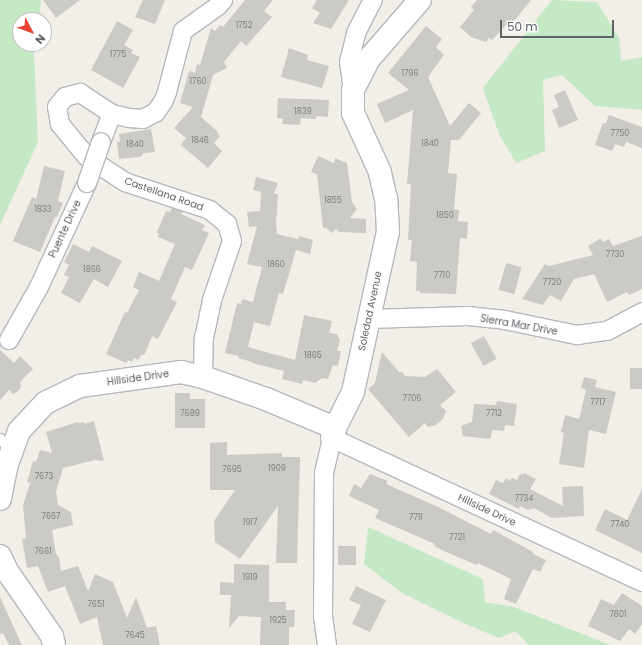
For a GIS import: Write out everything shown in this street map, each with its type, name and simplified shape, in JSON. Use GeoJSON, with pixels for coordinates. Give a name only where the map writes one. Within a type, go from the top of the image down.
{"type":"FeatureCollection","features":[{"type":"Feature","properties":{"kind":"street","name":"Castellana Road"},"geometry":{"type":"LineString","coordinates":[[203,377],[204,338],[212,300],[232,242],[227,224],[210,210],[125,182],[87,157],[60,124],[57,107],[65,97],[80,93],[112,114],[129,118],[143,119],[156,112],[168,92],[183,31],[218,6],[223,0]]}},
{"type":"Feature","properties":{"kind":"street"},"geometry":{"type":"LineString","coordinates":[[353,90],[349,62],[356,33],[373,0]]}},
{"type":"Feature","properties":{"kind":"street","name":"Soledad Avenue"},"geometry":{"type":"LineString","coordinates":[[328,645],[323,618],[324,473],[333,433],[353,392],[388,232],[386,199],[380,172],[353,113],[353,90],[368,60],[420,0]]}},
{"type":"Feature","properties":{"kind":"street","name":"Puente Drive"},"geometry":{"type":"LineString","coordinates":[[9,340],[38,287],[86,183],[112,114]]}},
{"type":"Feature","properties":{"kind":"street","name":"Sierra Mar Drive"},"geometry":{"type":"LineString","coordinates":[[368,319],[468,316],[505,320],[577,336],[607,331],[642,312]]}},
{"type":"Feature","properties":{"kind":"street","name":"Hillside Drive"},"geometry":{"type":"LineString","coordinates":[[0,500],[6,467],[6,446],[45,403],[80,386],[181,372],[203,377],[266,399],[333,433],[642,582]]}},
{"type":"Feature","properties":{"kind":"street"},"geometry":{"type":"LineString","coordinates":[[0,556],[6,580],[52,636],[54,645]]}},
{"type":"Feature","properties":{"kind":"green space"},"geometry":{"type":"Polygon","coordinates":[[[0,0],[41,0],[40,12],[12,12],[12,52],[34,52],[38,142],[0,225],[0,0]]]}},
{"type":"Feature","properties":{"kind":"green space"},"geometry":{"type":"Polygon","coordinates":[[[552,0],[597,2],[619,38],[621,61],[642,57],[642,110],[595,106],[562,75],[543,80],[545,151],[516,163],[499,134],[483,88],[552,0]]]}},
{"type":"Feature","properties":{"kind":"green space"},"geometry":{"type":"Polygon","coordinates":[[[368,527],[483,579],[485,602],[514,607],[610,645],[528,645],[516,631],[499,638],[461,622],[402,593],[364,564],[368,527]]]}},
{"type":"Feature","properties":{"kind":"building"},"geometry":{"type":"Polygon","coordinates":[[[43,0],[80,0],[56,18],[43,0]]]}},
{"type":"Feature","properties":{"kind":"building"},"geometry":{"type":"Polygon","coordinates":[[[143,0],[165,0],[155,24],[135,17],[143,0]]]}},
{"type":"Feature","properties":{"kind":"building"},"geometry":{"type":"Polygon","coordinates":[[[245,0],[273,0],[264,11],[272,17],[246,46],[241,41],[224,62],[227,68],[213,75],[201,117],[218,132],[217,133],[220,136],[214,143],[222,151],[208,168],[181,145],[186,138],[174,128],[193,107],[180,103],[189,71],[195,73],[197,64],[200,65],[211,28],[215,31],[220,25],[223,27],[245,0]]]}},
{"type":"Feature","properties":{"kind":"building"},"geometry":{"type":"Polygon","coordinates":[[[317,0],[349,0],[331,29],[313,23],[320,13],[312,8],[317,0]]]}},
{"type":"Feature","properties":{"kind":"building"},"geometry":{"type":"Polygon","coordinates":[[[477,0],[531,0],[510,26],[507,24],[492,40],[489,38],[486,42],[471,37],[460,27],[474,10],[471,7],[477,0]]]}},
{"type":"Feature","properties":{"kind":"building"},"geometry":{"type":"Polygon","coordinates":[[[117,21],[133,30],[124,45],[133,50],[131,53],[140,57],[123,88],[91,70],[117,21]]]}},
{"type":"Feature","properties":{"kind":"building"},"geometry":{"type":"Polygon","coordinates":[[[426,26],[442,39],[436,47],[444,55],[428,77],[450,126],[469,103],[481,113],[459,140],[451,140],[448,173],[457,174],[454,209],[459,210],[458,221],[468,222],[467,239],[460,238],[456,294],[420,293],[420,291],[416,291],[417,262],[410,261],[412,240],[408,240],[411,184],[407,184],[413,110],[385,123],[377,104],[409,90],[388,73],[426,26]]]}},
{"type":"Feature","properties":{"kind":"building"},"geometry":{"type":"Polygon","coordinates":[[[289,48],[308,55],[307,60],[329,66],[322,88],[281,77],[289,48]]]}},
{"type":"Feature","properties":{"kind":"building"},"geometry":{"type":"Polygon","coordinates":[[[565,90],[578,120],[559,128],[552,110],[559,107],[554,95],[565,90]]]}},
{"type":"Feature","properties":{"kind":"building"},"geometry":{"type":"Polygon","coordinates":[[[278,98],[329,100],[328,117],[316,116],[316,119],[301,118],[300,125],[282,124],[283,119],[277,118],[278,98]]]}},
{"type":"Feature","properties":{"kind":"building"},"geometry":{"type":"Polygon","coordinates":[[[609,115],[642,127],[642,148],[626,142],[624,147],[615,144],[612,151],[595,145],[603,123],[606,123],[609,115]]]}},
{"type":"Feature","properties":{"kind":"building"},"geometry":{"type":"Polygon","coordinates":[[[151,129],[155,152],[143,153],[140,157],[119,159],[117,142],[120,142],[119,134],[151,129]]]}},
{"type":"Feature","properties":{"kind":"building"},"geometry":{"type":"Polygon","coordinates":[[[318,156],[334,163],[335,158],[347,163],[352,202],[357,209],[350,218],[366,219],[366,233],[339,232],[336,229],[332,233],[326,228],[323,228],[317,174],[311,172],[318,156]]]}},
{"type":"Feature","properties":{"kind":"building"},"geometry":{"type":"Polygon","coordinates":[[[44,166],[65,171],[58,201],[63,203],[57,217],[55,217],[40,252],[13,241],[32,197],[36,199],[44,166]]]}},
{"type":"Feature","properties":{"kind":"building"},"geometry":{"type":"Polygon","coordinates":[[[256,177],[278,183],[274,194],[278,194],[276,224],[277,234],[298,239],[299,236],[313,240],[310,254],[296,250],[283,294],[279,293],[270,326],[254,322],[248,347],[295,360],[304,315],[332,321],[329,333],[337,334],[340,340],[337,351],[341,351],[338,366],[333,365],[328,379],[322,378],[315,383],[303,380],[302,384],[282,379],[284,371],[252,363],[238,358],[239,356],[225,353],[237,303],[241,304],[242,299],[253,302],[262,267],[247,264],[257,226],[249,227],[247,212],[260,211],[261,192],[253,190],[256,177]]]}},
{"type":"Feature","properties":{"kind":"building"},"geometry":{"type":"Polygon","coordinates":[[[172,208],[183,212],[181,214],[205,225],[202,230],[209,233],[192,270],[185,267],[171,299],[177,302],[158,339],[152,336],[145,354],[141,355],[138,360],[134,358],[132,362],[128,360],[126,363],[106,354],[125,312],[127,313],[139,290],[133,287],[139,272],[159,281],[175,244],[158,237],[159,234],[157,232],[166,211],[170,212],[172,208]]]}},
{"type":"Feature","properties":{"kind":"building"},"geometry":{"type":"Polygon","coordinates":[[[642,236],[642,289],[629,295],[627,292],[607,302],[594,274],[574,279],[561,301],[550,295],[543,305],[522,299],[545,264],[549,266],[593,255],[588,246],[601,238],[603,242],[609,239],[613,246],[642,236]]]}},
{"type":"Feature","properties":{"kind":"building"},"geometry":{"type":"Polygon","coordinates":[[[73,244],[89,252],[92,246],[122,261],[108,287],[94,279],[80,303],[61,293],[69,277],[64,275],[69,265],[64,262],[73,244]]]}},
{"type":"Feature","properties":{"kind":"building"},"geometry":{"type":"Polygon","coordinates":[[[506,263],[521,267],[514,294],[499,290],[506,263]]]}},
{"type":"Feature","properties":{"kind":"building"},"geometry":{"type":"Polygon","coordinates":[[[484,336],[497,359],[483,366],[471,343],[484,336]]]}},
{"type":"Feature","properties":{"kind":"building"},"geometry":{"type":"Polygon","coordinates":[[[0,350],[14,363],[20,356],[33,369],[20,382],[21,387],[18,391],[13,394],[9,390],[0,400],[0,350]]]}},
{"type":"Feature","properties":{"kind":"building"},"geometry":{"type":"Polygon","coordinates":[[[382,352],[399,372],[402,372],[405,376],[425,377],[437,369],[456,392],[440,405],[446,411],[443,419],[436,425],[428,427],[425,423],[409,437],[368,389],[375,383],[382,352]]]}},
{"type":"Feature","properties":{"kind":"building"},"geometry":{"type":"Polygon","coordinates":[[[630,368],[642,368],[642,389],[630,389],[630,368]]]}},
{"type":"Feature","properties":{"kind":"building"},"geometry":{"type":"Polygon","coordinates":[[[584,377],[597,380],[595,387],[616,392],[606,434],[589,430],[584,468],[559,464],[564,433],[561,432],[565,415],[579,419],[586,390],[581,388],[584,377]]]}},
{"type":"Feature","properties":{"kind":"building"},"geometry":{"type":"Polygon","coordinates":[[[175,393],[190,393],[190,399],[205,399],[205,428],[175,428],[175,393]]]}},
{"type":"Feature","properties":{"kind":"building"},"geometry":{"type":"Polygon","coordinates":[[[497,401],[517,404],[514,426],[505,425],[504,431],[492,430],[491,438],[489,439],[463,436],[461,426],[472,422],[474,404],[496,405],[497,401]]]}},
{"type":"Feature","properties":{"kind":"building"},"geometry":{"type":"Polygon","coordinates":[[[94,421],[104,461],[95,460],[63,468],[56,492],[58,505],[71,512],[73,525],[52,530],[56,554],[59,557],[61,571],[78,566],[88,591],[95,574],[113,582],[127,618],[136,597],[147,628],[156,626],[160,645],[103,645],[97,617],[80,624],[65,586],[48,592],[38,566],[27,568],[22,539],[26,538],[23,505],[30,483],[27,482],[33,461],[36,462],[40,450],[52,453],[46,432],[78,422],[84,422],[84,424],[94,421]]]}},
{"type":"Feature","properties":{"kind":"building"},"geometry":{"type":"Polygon","coordinates":[[[227,442],[227,455],[282,453],[282,457],[300,457],[297,563],[276,563],[278,506],[240,559],[215,542],[214,521],[235,490],[210,490],[210,443],[227,442]]]}},
{"type":"Feature","properties":{"kind":"building"},"geometry":{"type":"Polygon","coordinates":[[[524,473],[536,479],[530,489],[563,506],[562,487],[583,486],[584,516],[552,518],[534,508],[528,510],[520,506],[519,509],[489,494],[496,480],[503,483],[506,478],[510,481],[512,478],[517,480],[520,474],[522,475],[524,473]]]}},
{"type":"Feature","properties":{"kind":"building"},"geometry":{"type":"Polygon","coordinates":[[[370,474],[388,481],[386,484],[438,507],[491,534],[493,530],[533,552],[533,554],[546,560],[540,572],[533,569],[516,604],[504,599],[511,579],[478,563],[477,565],[446,552],[434,546],[435,544],[375,518],[379,510],[349,496],[354,484],[361,488],[370,474]]]}},
{"type":"Feature","properties":{"kind":"building"},"geometry":{"type":"Polygon","coordinates":[[[642,489],[642,553],[595,530],[605,509],[627,520],[642,489]]]}},
{"type":"Feature","properties":{"kind":"building"},"geometry":{"type":"Polygon","coordinates":[[[338,546],[356,546],[356,565],[338,565],[338,546]]]}},
{"type":"Feature","properties":{"kind":"building"},"geometry":{"type":"Polygon","coordinates":[[[234,564],[269,565],[269,602],[286,602],[286,610],[295,610],[294,627],[289,627],[289,645],[260,645],[261,617],[239,616],[229,628],[231,595],[220,595],[220,582],[234,583],[234,564]]]}},
{"type":"Feature","properties":{"kind":"building"},"geometry":{"type":"Polygon","coordinates":[[[356,586],[386,600],[370,632],[352,624],[361,605],[349,600],[356,586]]]}},
{"type":"Feature","properties":{"kind":"building"},"geometry":{"type":"Polygon","coordinates":[[[622,593],[642,606],[642,624],[635,634],[629,629],[620,641],[588,626],[601,599],[614,605],[622,593]]]}},
{"type":"Feature","properties":{"kind":"building"},"geometry":{"type":"Polygon","coordinates":[[[0,597],[22,645],[9,645],[3,633],[0,634],[0,597]]]}}]}
